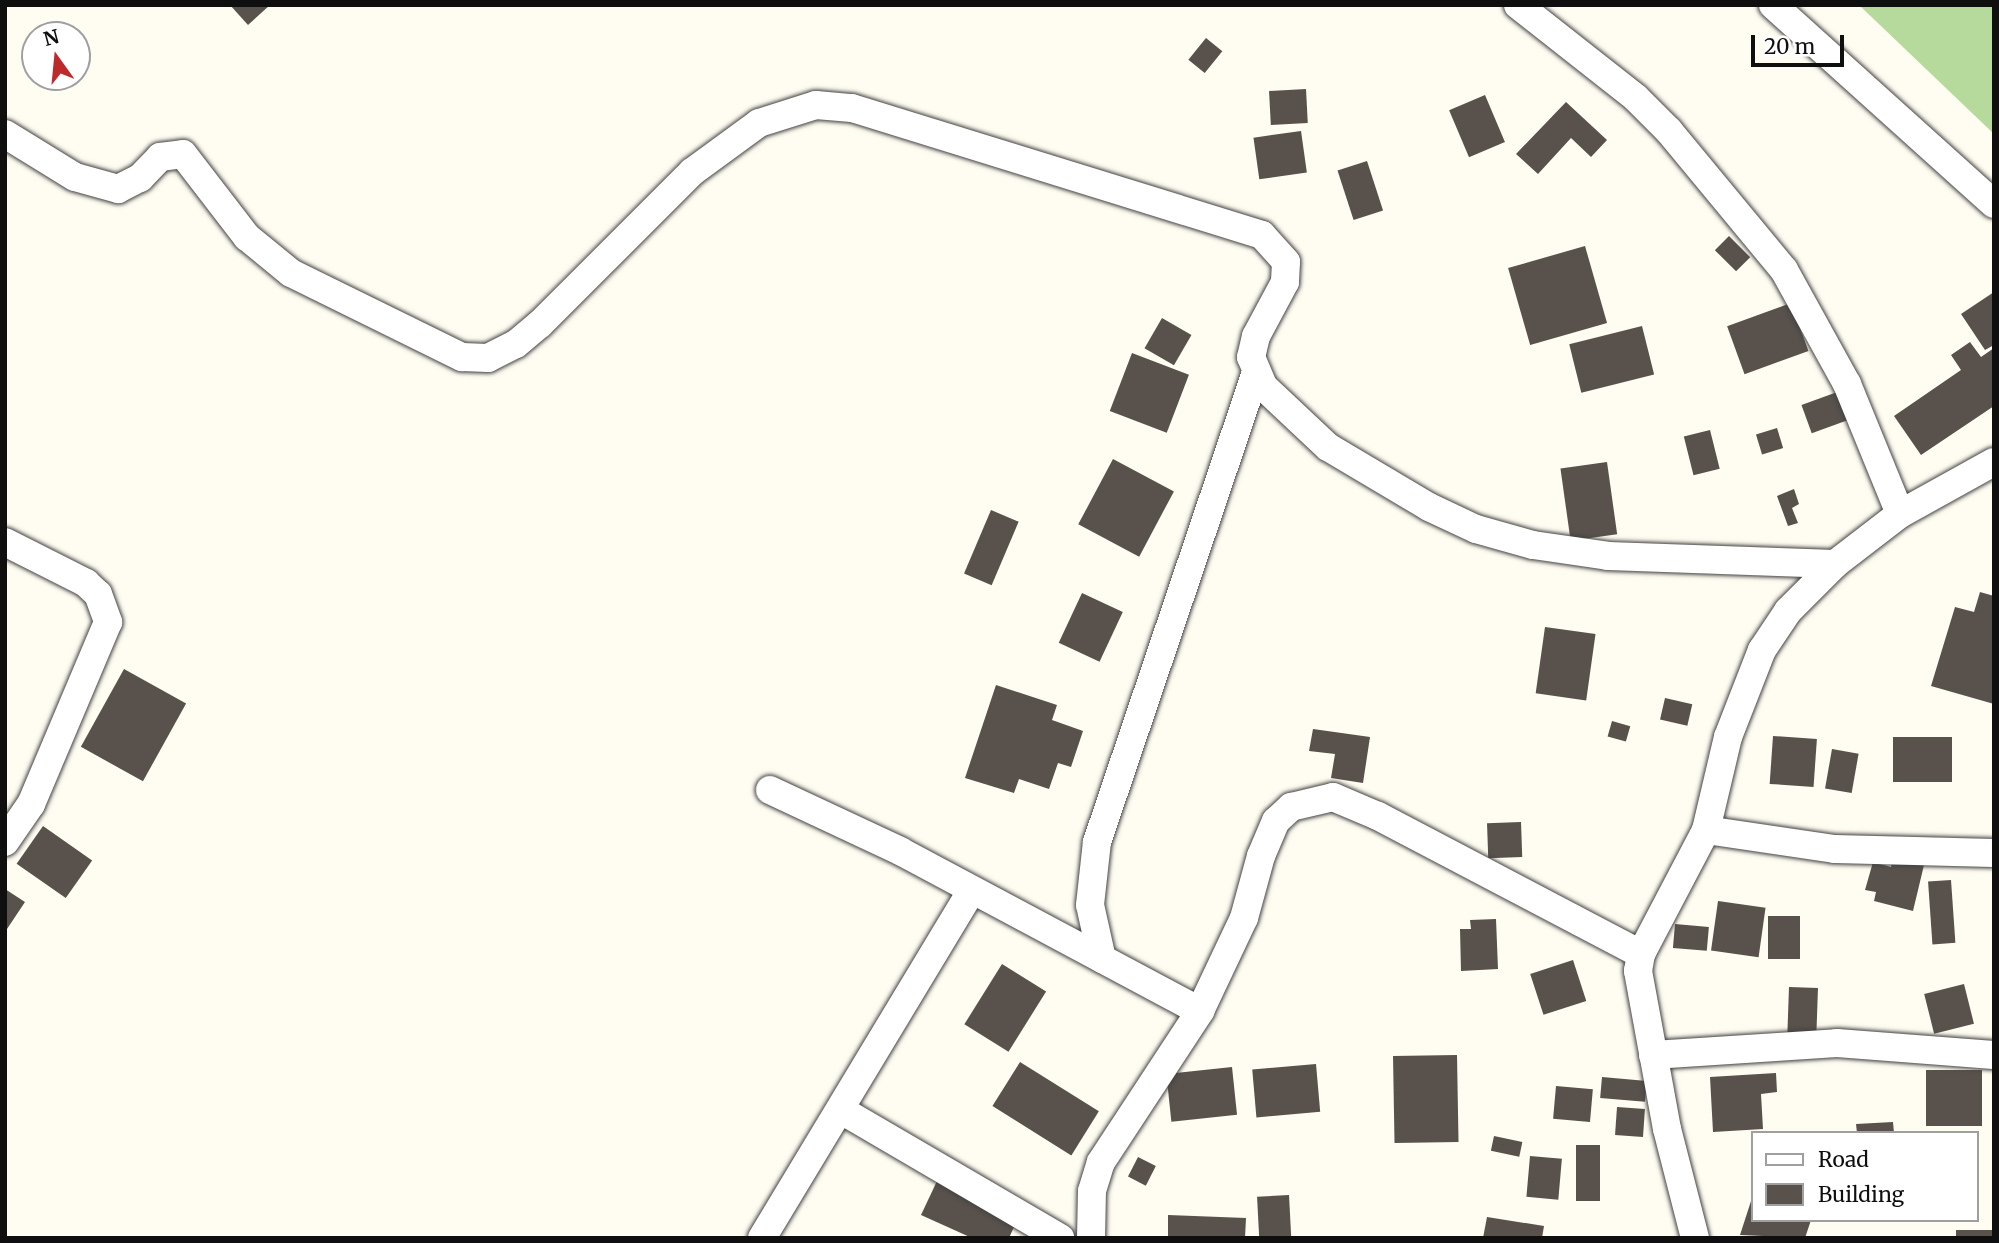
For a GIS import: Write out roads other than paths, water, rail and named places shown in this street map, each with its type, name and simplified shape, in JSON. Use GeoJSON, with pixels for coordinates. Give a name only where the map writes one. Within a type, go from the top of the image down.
{"type":"FeatureCollection","features":[{"type":"Feature","properties":{"kind":"street"},"geometry":{"type":"LineString","coordinates":[[1518,5],[1636,98],[1669,131],[1784,270],[1847,384],[1900,514]]}},
{"type":"Feature","properties":{"kind":"street"},"geometry":{"type":"LineString","coordinates":[[1773,5],[1994,204]]}},
{"type":"Feature","properties":{"kind":"street"},"geometry":{"type":"LineString","coordinates":[[5,134],[75,177],[118,189],[139,178],[160,157],[183,154],[247,237],[291,273],[463,357],[488,358],[516,345],[692,172],[759,123],[816,105],[852,108],[1262,235],[1286,262],[1285,282],[1256,336],[1251,357],[1256,372],[1302,427],[1328,447],[1429,507],[1476,529],[1533,545],[1608,556],[1835,564]]}},
{"type":"Feature","properties":{"kind":"street"},"geometry":{"type":"LineString","coordinates":[[1102,960],[1090,905],[1097,842],[1256,372]]}},
{"type":"Feature","properties":{"kind":"street"},"geometry":{"type":"LineString","coordinates":[[1695,1238],[1667,1129],[1638,971],[1641,954],[1706,830],[1728,737],[1762,650],[1788,611],[1835,564],[1900,514],[1994,462]]}},
{"type":"Feature","properties":{"kind":"street"},"geometry":{"type":"LineString","coordinates":[[5,542],[86,583],[97,594],[108,622],[31,804],[5,842]]}},
{"type":"Feature","properties":{"kind":"street"},"geometry":{"type":"LineString","coordinates":[[770,790],[972,890],[1200,1011]]}},
{"type":"Feature","properties":{"kind":"street"},"geometry":{"type":"LineString","coordinates":[[1091,1238],[1093,1191],[1101,1162],[1200,1011],[1244,918],[1261,856],[1276,821],[1291,807],[1322,797],[1377,816],[1641,954]]}},
{"type":"Feature","properties":{"kind":"street"},"geometry":{"type":"LineString","coordinates":[[1706,830],[1835,849],[1994,853]]}},
{"type":"Feature","properties":{"kind":"street"},"geometry":{"type":"LineString","coordinates":[[762,1238],[972,890]]}},
{"type":"Feature","properties":{"kind":"street"},"geometry":{"type":"LineString","coordinates":[[1653,1055],[1837,1042],[1994,1055]]}},
{"type":"Feature","properties":{"kind":"street"},"geometry":{"type":"LineString","coordinates":[[841,1110],[1060,1238]]}}]}
